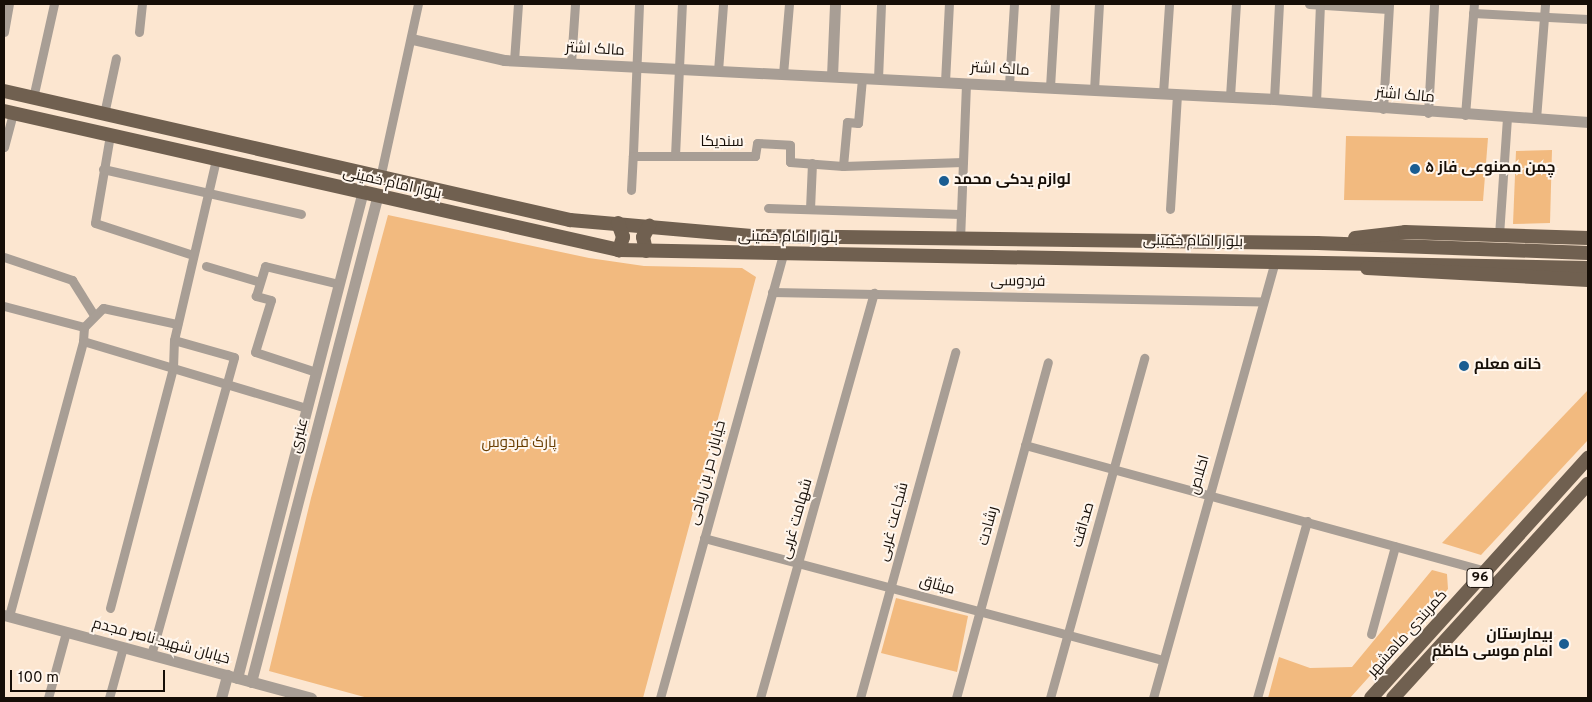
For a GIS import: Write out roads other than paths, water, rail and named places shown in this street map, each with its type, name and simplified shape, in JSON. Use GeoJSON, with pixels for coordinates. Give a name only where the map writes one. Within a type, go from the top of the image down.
{"type":"FeatureCollection","features":[{"type":"Feature","properties":{"kind":"main road","name":"بلوار امام خمینی"},"geometry":{"type":"LineString","coordinates":[[4,91],[561,218],[754,236],[1317,243],[1588,253]]}},
{"type":"Feature","properties":{"kind":"main road","name":"بلوار امام خمینی"},"geometry":{"type":"LineString","coordinates":[[8,112],[377,198],[619,250],[783,254],[1314,260],[1588,268]]}},
{"type":"Feature","properties":{"kind":"main road"},"geometry":{"type":"LineString","coordinates":[[618,223],[623,236],[619,250]]}},
{"type":"Feature","properties":{"kind":"main road"},"geometry":{"type":"LineString","coordinates":[[646,251],[643,237],[649,226]]}},
{"type":"Feature","properties":{"kind":"main road"},"geometry":{"type":"LineString","coordinates":[[1317,243],[1405,232],[1588,238]]}},
{"type":"Feature","properties":{"kind":"main road"},"geometry":{"type":"LineString","coordinates":[[1314,260],[1390,272],[1588,280]]}},
{"type":"Feature","properties":{"kind":"main road","name":"کمربندی ماهشهر"},"geometry":{"type":"LineString","coordinates":[[1371,698],[1588,458]]}},
{"type":"Feature","properties":{"kind":"main road","name":"96"},"geometry":{"type":"LineString","coordinates":[[1394,698],[1588,484]]}},
{"type":"Feature","properties":{"kind":"street"},"geometry":{"type":"LineString","coordinates":[[4,32],[9,4]]}},
{"type":"Feature","properties":{"kind":"street"},"geometry":{"type":"LineString","coordinates":[[33,98],[54,4]]}},
{"type":"Feature","properties":{"kind":"street"},"geometry":{"type":"LineString","coordinates":[[139,32],[142,4]]}},
{"type":"Feature","properties":{"kind":"street"},"geometry":{"type":"LineString","coordinates":[[380,178],[412,39],[418,4]]}},
{"type":"Feature","properties":{"kind":"street"},"geometry":{"type":"LineString","coordinates":[[514,60],[518,4]]}},
{"type":"Feature","properties":{"kind":"street"},"geometry":{"type":"LineString","coordinates":[[571,63],[575,4]]}},
{"type":"Feature","properties":{"kind":"street"},"geometry":{"type":"LineString","coordinates":[[631,190],[639,4]]}},
{"type":"Feature","properties":{"kind":"street"},"geometry":{"type":"LineString","coordinates":[[675,156],[682,4]]}},
{"type":"Feature","properties":{"kind":"street"},"geometry":{"type":"LineString","coordinates":[[718,71],[723,4]]}},
{"type":"Feature","properties":{"kind":"street"},"geometry":{"type":"LineString","coordinates":[[782,74],[789,4]]}},
{"type":"Feature","properties":{"kind":"street"},"geometry":{"type":"LineString","coordinates":[[832,76],[835,4]]}},
{"type":"Feature","properties":{"kind":"street"},"geometry":{"type":"LineString","coordinates":[[878,79],[880,4]]}},
{"type":"Feature","properties":{"kind":"street"},"geometry":{"type":"LineString","coordinates":[[945,82],[949,4]]}},
{"type":"Feature","properties":{"kind":"street"},"geometry":{"type":"LineString","coordinates":[[1010,85],[1014,4]]}},
{"type":"Feature","properties":{"kind":"street"},"geometry":{"type":"LineString","coordinates":[[1050,87],[1055,4]]}},
{"type":"Feature","properties":{"kind":"street"},"geometry":{"type":"LineString","coordinates":[[1094,90],[1098,4]]}},
{"type":"Feature","properties":{"kind":"street"},"geometry":{"type":"LineString","coordinates":[[1163,93],[1168,4]]}},
{"type":"Feature","properties":{"kind":"street"},"geometry":{"type":"LineString","coordinates":[[1230,96],[1236,4]]}},
{"type":"Feature","properties":{"kind":"street"},"geometry":{"type":"LineString","coordinates":[[1274,99],[1279,4]]}},
{"type":"Feature","properties":{"kind":"street"},"geometry":{"type":"LineString","coordinates":[[1309,4],[1389,6],[1382,109]]}},
{"type":"Feature","properties":{"kind":"street"},"geometry":{"type":"LineString","coordinates":[[1316,103],[1320,4]]}},
{"type":"Feature","properties":{"kind":"street"},"geometry":{"type":"LineString","coordinates":[[1428,113],[1434,4]]}},
{"type":"Feature","properties":{"kind":"street"},"geometry":{"type":"LineString","coordinates":[[1536,119],[1545,4]]}},
{"type":"Feature","properties":{"kind":"street"},"geometry":{"type":"LineString","coordinates":[[1465,115],[1474,8],[1544,17],[1588,19]]}},
{"type":"Feature","properties":{"kind":"street","name":"مالک اشتر"},"geometry":{"type":"LineString","coordinates":[[412,39],[514,60],[1230,96],[1428,113],[1588,122]]}},
{"type":"Feature","properties":{"kind":"street"},"geometry":{"type":"LineString","coordinates":[[104,114],[116,58]]}},
{"type":"Feature","properties":{"kind":"street"},"geometry":{"type":"LineString","coordinates":[[843,166],[847,122],[858,123],[862,78]]}},
{"type":"Feature","properties":{"kind":"street"},"geometry":{"type":"LineString","coordinates":[[960,240],[966,83]]}},
{"type":"Feature","properties":{"kind":"street"},"geometry":{"type":"LineString","coordinates":[[1170,210],[1176,94]]}},
{"type":"Feature","properties":{"kind":"street"},"geometry":{"type":"LineString","coordinates":[[4,147],[8,112]]}},
{"type":"Feature","properties":{"kind":"street"},"geometry":{"type":"LineString","coordinates":[[1499,235],[1507,117]]}},
{"type":"Feature","properties":{"kind":"street"},"geometry":{"type":"LineString","coordinates":[[110,135],[95,223],[193,255]]}},
{"type":"Feature","properties":{"kind":"street","name":"سندیکا"},"geometry":{"type":"LineString","coordinates":[[633,156],[755,156],[757,143],[790,145],[790,162],[843,166],[963,162]]}},
{"type":"Feature","properties":{"kind":"street"},"geometry":{"type":"LineString","coordinates":[[110,608],[172,368],[177,324],[216,160]]}},
{"type":"Feature","properties":{"kind":"street"},"geometry":{"type":"LineString","coordinates":[[810,209],[812,163]]}},
{"type":"Feature","properties":{"kind":"street"},"geometry":{"type":"LineString","coordinates":[[103,169],[301,214]]}},
{"type":"Feature","properties":{"kind":"street","name":"عنبری"},"geometry":{"type":"LineString","coordinates":[[221,698],[232,677],[307,408],[362,194]]}},
{"type":"Feature","properties":{"kind":"street","name":"عنبری"},"geometry":{"type":"LineString","coordinates":[[252,682],[377,198]]}},
{"type":"Feature","properties":{"kind":"street"},"geometry":{"type":"LineString","coordinates":[[768,208],[961,214]]}},
{"type":"Feature","properties":{"kind":"street","name":"خیابان حر بن ریاحی"},"geometry":{"type":"LineString","coordinates":[[660,698],[783,254]]}},
{"type":"Feature","properties":{"kind":"street"},"geometry":{"type":"LineString","coordinates":[[4,257],[72,280],[93,314]]}},
{"type":"Feature","properties":{"kind":"street","name":"اخلاص"},"geometry":{"type":"LineString","coordinates":[[1153,698],[1275,260]]}},
{"type":"Feature","properties":{"kind":"street"},"geometry":{"type":"LineString","coordinates":[[206,266],[260,282]]}},
{"type":"Feature","properties":{"kind":"street"},"geometry":{"type":"LineString","coordinates":[[316,372],[255,352],[271,300],[256,296],[265,266],[339,284]]}},
{"type":"Feature","properties":{"kind":"street","name":"فردوسی"},"geometry":{"type":"LineString","coordinates":[[772,292],[1263,301]]}},
{"type":"Feature","properties":{"kind":"street","name":"شهامت غربی"},"geometry":{"type":"LineString","coordinates":[[760,698],[874,294]]}},
{"type":"Feature","properties":{"kind":"street"},"geometry":{"type":"LineString","coordinates":[[4,306],[84,327]]}},
{"type":"Feature","properties":{"kind":"street"},"geometry":{"type":"LineString","coordinates":[[6,616],[84,341],[84,327],[93,314],[106,308],[177,324]]}},
{"type":"Feature","properties":{"kind":"street"},"geometry":{"type":"LineString","coordinates":[[151,655],[234,357],[174,340]]}},
{"type":"Feature","properties":{"kind":"street"},"geometry":{"type":"LineString","coordinates":[[84,341],[307,408]]}},
{"type":"Feature","properties":{"kind":"street","name":"شجاعت غربی"},"geometry":{"type":"LineString","coordinates":[[860,698],[954,352]]}},
{"type":"Feature","properties":{"kind":"street","name":"صداقت"},"geometry":{"type":"LineString","coordinates":[[1050,698],[1144,358]]}},
{"type":"Feature","properties":{"kind":"street","name":"رشادت"},"geometry":{"type":"LineString","coordinates":[[956,698],[1048,362]]}},
{"type":"Feature","properties":{"kind":"street"},"geometry":{"type":"LineString","coordinates":[[1025,445],[1487,571]]}},
{"type":"Feature","properties":{"kind":"street"},"geometry":{"type":"LineString","coordinates":[[1257,698],[1307,521]]}},
{"type":"Feature","properties":{"kind":"street","name":"میثاق"},"geometry":{"type":"LineString","coordinates":[[704,538],[1164,660]]}},
{"type":"Feature","properties":{"kind":"street"},"geometry":{"type":"LineString","coordinates":[[1371,634],[1395,546]]}},
{"type":"Feature","properties":{"kind":"street","name":"خیابان شهید ناصر مجدم"},"geometry":{"type":"LineString","coordinates":[[6,616],[311,698]]}},
{"type":"Feature","properties":{"kind":"street"},"geometry":{"type":"LineString","coordinates":[[48,698],[66,632]]}},
{"type":"Feature","properties":{"kind":"street"},"geometry":{"type":"LineString","coordinates":[[109,698],[123,647]]}},
{"type":"Feature","properties":{"kind":"place","name":"چمن مصنوعی فاز ۵"},"geometry":{"type":"Point","coordinates":[1415,169]}},
{"type":"Feature","properties":{"kind":"place","name":"لوازم یدکی محمد"},"geometry":{"type":"Point","coordinates":[944,181]}},
{"type":"Feature","properties":{"kind":"place","name":"خانه معلم"},"geometry":{"type":"Point","coordinates":[1464,366]}},
{"type":"Feature","properties":{"kind":"place","name":"بیمارستان امام موسی کاظم"},"geometry":{"type":"Point","coordinates":[1564,644]}},
{"type":"Feature","properties":{"kind":"park label","name":"پارک فردوس"},"geometry":{"type":"Point","coordinates":[519,444]}}]}
